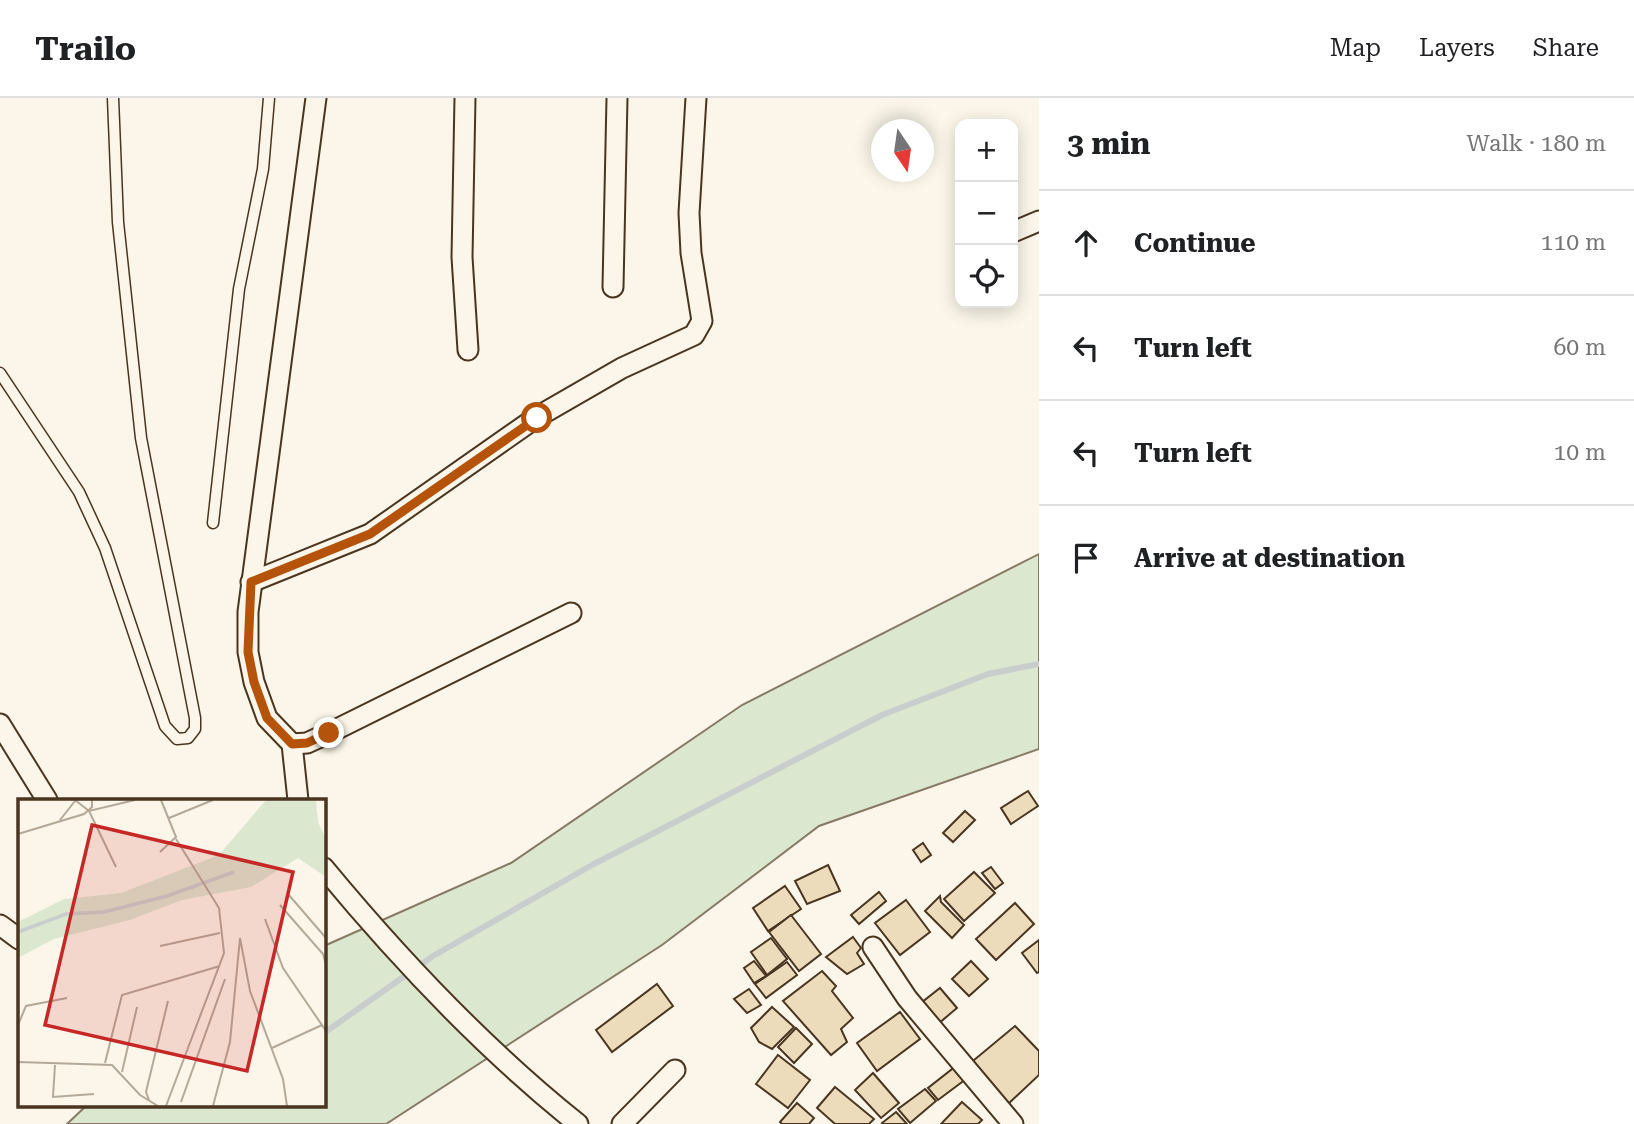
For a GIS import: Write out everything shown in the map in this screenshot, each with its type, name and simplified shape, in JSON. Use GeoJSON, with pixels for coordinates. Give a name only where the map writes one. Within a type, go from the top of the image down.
{"type":"FeatureCollection","features":[{"type":"Feature","properties":{"kind":"street"},"geometry":{"type":"LineString","coordinates":[[298,799],[292,744],[267,718],[254,682],[248,652],[251,582],[316,98]]}},
{"type":"Feature","properties":{"kind":"street"},"geometry":{"type":"LineString","coordinates":[[465,98],[462,257],[468,350]]}},
{"type":"Feature","properties":{"kind":"street"},"geometry":{"type":"LineString","coordinates":[[613,287],[617,98]]}},
{"type":"Feature","properties":{"kind":"street"},"geometry":{"type":"LineString","coordinates":[[251,582],[370,534],[537,418],[622,368],[694,335],[702,321],[691,253],[689,214],[696,98]]}},
{"type":"Feature","properties":{"kind":"street"},"geometry":{"type":"LineString","coordinates":[[1018,230],[1039,221]]}},
{"type":"Feature","properties":{"kind":"street"},"geometry":{"type":"LineString","coordinates":[[292,744],[307,743],[329,733],[570,612]]}},
{"type":"Feature","properties":{"kind":"street"},"geometry":{"type":"LineString","coordinates":[[0,724],[46,799]]}},
{"type":"Feature","properties":{"kind":"street"},"geometry":{"type":"LineString","coordinates":[[326,870],[395,954],[521,1079],[578,1124]]}},
{"type":"Feature","properties":{"kind":"street"},"geometry":{"type":"LineString","coordinates":[[0,925],[18,938]]}},
{"type":"Feature","properties":{"kind":"street"},"geometry":{"type":"LineString","coordinates":[[873,947],[907,998],[1013,1124]]}},
{"type":"Feature","properties":{"kind":"street"},"geometry":{"type":"LineString","coordinates":[[622,1124],[675,1070]]}},
{"type":"Feature","properties":{"kind":"lane"},"geometry":{"type":"LineString","coordinates":[[0,373],[84,503],[124,600],[165,726],[177,739],[188,738],[195,729],[195,718],[141,438],[118,222],[113,98]]}},
{"type":"Feature","properties":{"kind":"lane"},"geometry":{"type":"LineString","coordinates":[[213,523],[239,289],[263,169],[269,98]]}},
{"type":"Feature","properties":{"kind":"green space"},"geometry":{"type":"Polygon","coordinates":[[[1039,554],[1039,749],[819,826],[662,945],[386,1124],[67,1124],[85,1107],[326,1107],[326,945],[511,863],[742,705],[1039,554]]]}},
{"type":"Feature","properties":{"kind":"building"},"geometry":{"type":"Polygon","coordinates":[[[1028,791],[1038,806],[1011,824],[1001,808],[1028,791]]]}},
{"type":"Feature","properties":{"kind":"building"},"geometry":{"type":"Polygon","coordinates":[[[965,811],[975,820],[953,842],[943,833],[965,811]]]}},
{"type":"Feature","properties":{"kind":"building"},"geometry":{"type":"Polygon","coordinates":[[[923,843],[931,855],[921,862],[913,850],[923,843]]]}},
{"type":"Feature","properties":{"kind":"building"},"geometry":{"type":"Polygon","coordinates":[[[828,865],[840,891],[807,904],[795,881],[828,865]]]}},
{"type":"Feature","properties":{"kind":"building"},"geometry":{"type":"Polygon","coordinates":[[[991,867],[1003,883],[995,889],[982,873],[991,867]]]}},
{"type":"Feature","properties":{"kind":"building"},"geometry":{"type":"Polygon","coordinates":[[[974,872],[995,893],[964,921],[944,899],[974,872]]]}},
{"type":"Feature","properties":{"kind":"building"},"geometry":{"type":"Polygon","coordinates":[[[785,886],[801,909],[768,931],[753,908],[785,886]]]}},
{"type":"Feature","properties":{"kind":"building"},"geometry":{"type":"Polygon","coordinates":[[[879,892],[886,901],[859,924],[851,915],[879,892]]]}},
{"type":"Feature","properties":{"kind":"building"},"geometry":{"type":"Polygon","coordinates":[[[940,896],[941,902],[964,925],[952,938],[925,911],[940,896]]]}},
{"type":"Feature","properties":{"kind":"building"},"geometry":{"type":"Polygon","coordinates":[[[906,900],[930,932],[900,955],[875,923],[906,900]]]}},
{"type":"Feature","properties":{"kind":"building"},"geometry":{"type":"Polygon","coordinates":[[[1015,903],[1034,924],[996,960],[976,939],[1015,903]]]}},
{"type":"Feature","properties":{"kind":"building"},"geometry":{"type":"Polygon","coordinates":[[[791,915],[821,954],[799,971],[769,932],[791,915]]]}},
{"type":"Feature","properties":{"kind":"building"},"geometry":{"type":"Polygon","coordinates":[[[853,937],[861,948],[857,953],[864,964],[847,974],[826,957],[853,937]]]}},
{"type":"Feature","properties":{"kind":"building"},"geometry":{"type":"Polygon","coordinates":[[[771,938],[787,959],[767,975],[751,952],[771,938]]]}},
{"type":"Feature","properties":{"kind":"building"},"geometry":{"type":"Polygon","coordinates":[[[1039,940],[1039,972],[1037,973],[1022,953],[1039,940]]]}},
{"type":"Feature","properties":{"kind":"building"},"geometry":{"type":"Polygon","coordinates":[[[754,961],[766,976],[754,983],[744,968],[754,961]]]}},
{"type":"Feature","properties":{"kind":"building"},"geometry":{"type":"Polygon","coordinates":[[[971,961],[988,979],[969,996],[952,979],[971,961]]]}},
{"type":"Feature","properties":{"kind":"building"},"geometry":{"type":"Polygon","coordinates":[[[787,962],[797,975],[766,998],[755,984],[787,962]]]}},
{"type":"Feature","properties":{"kind":"building"},"geometry":{"type":"Polygon","coordinates":[[[822,971],[836,986],[832,991],[853,1018],[841,1029],[847,1042],[831,1055],[783,1001],[822,971]]]}},
{"type":"Feature","properties":{"kind":"building"},"geometry":{"type":"Polygon","coordinates":[[[657,984],[673,1006],[612,1052],[596,1030],[657,984]]]}},
{"type":"Feature","properties":{"kind":"building"},"geometry":{"type":"Polygon","coordinates":[[[940,988],[957,1008],[938,1024],[921,1003],[940,988]]]}},
{"type":"Feature","properties":{"kind":"building"},"geometry":{"type":"Polygon","coordinates":[[[749,989],[761,1005],[747,1013],[734,999],[749,989]]]}},
{"type":"Feature","properties":{"kind":"building"},"geometry":{"type":"Polygon","coordinates":[[[772,1007],[794,1027],[772,1049],[759,1042],[751,1028],[772,1007]]]}},
{"type":"Feature","properties":{"kind":"building"},"geometry":{"type":"Polygon","coordinates":[[[900,1012],[920,1039],[877,1071],[857,1043],[900,1012]]]}},
{"type":"Feature","properties":{"kind":"building"},"geometry":{"type":"Polygon","coordinates":[[[1015,1026],[1039,1051],[1039,1075],[1007,1105],[968,1065],[1015,1026]]]}},
{"type":"Feature","properties":{"kind":"building"},"geometry":{"type":"Polygon","coordinates":[[[796,1028],[812,1044],[794,1063],[778,1047],[796,1028]]]}},
{"type":"Feature","properties":{"kind":"building"},"geometry":{"type":"Polygon","coordinates":[[[778,1055],[810,1080],[788,1108],[756,1084],[778,1055]]]}},
{"type":"Feature","properties":{"kind":"building"},"geometry":{"type":"Polygon","coordinates":[[[956,1066],[966,1079],[938,1100],[928,1088],[956,1066]]]}},
{"type":"Feature","properties":{"kind":"building"},"geometry":{"type":"Polygon","coordinates":[[[873,1073],[899,1103],[881,1118],[855,1090],[873,1073]]]}},
{"type":"Feature","properties":{"kind":"building"},"geometry":{"type":"Polygon","coordinates":[[[835,1087],[874,1119],[869,1124],[835,1124],[817,1108],[835,1087]]]}},
{"type":"Feature","properties":{"kind":"building"},"geometry":{"type":"Polygon","coordinates":[[[925,1089],[936,1101],[910,1123],[898,1109],[925,1089]]]}},
{"type":"Feature","properties":{"kind":"building"},"geometry":{"type":"Polygon","coordinates":[[[962,1102],[982,1120],[978,1124],[941,1124],[962,1102]]]}},
{"type":"Feature","properties":{"kind":"building"},"geometry":{"type":"Polygon","coordinates":[[[797,1103],[814,1118],[809,1124],[782,1124],[780,1122],[797,1103]]]}},
{"type":"Feature","properties":{"kind":"building"},"geometry":{"type":"Polygon","coordinates":[[[896,1112],[907,1124],[882,1123],[896,1112]]]}},
{"type":"Feature","properties":{"kind":"waterway"},"geometry":{"type":"LineString","coordinates":[[326,1032],[433,956],[592,865],[882,715],[988,674],[1039,664]]}},
{"type":"Feature","properties":{"kind":"route"},"geometry":{"type":"LineString","coordinates":[[329,733],[307,743],[292,744],[267,718],[254,682],[248,652],[251,582],[370,534],[537,418]]}}]}
